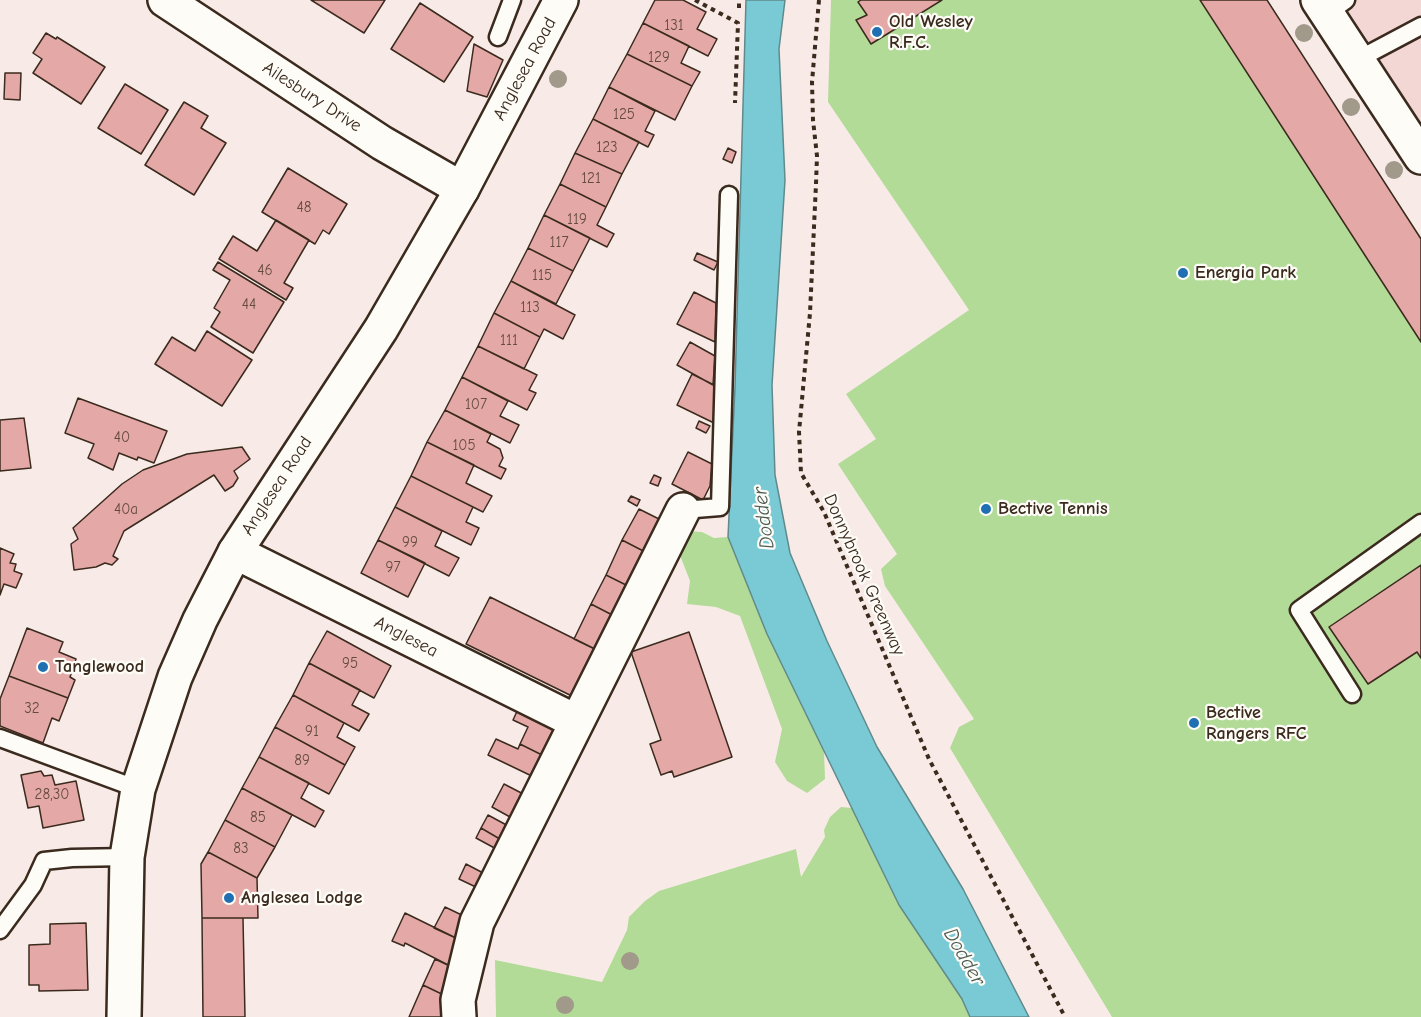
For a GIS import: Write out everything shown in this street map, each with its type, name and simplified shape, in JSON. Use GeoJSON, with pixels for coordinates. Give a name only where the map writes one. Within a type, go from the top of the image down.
{"type":"FeatureCollection","features":[{"type":"Feature","properties":{"kind":"main road","name":"Ailesbury Drive"},"geometry":{"type":"LineString","coordinates":[[165,0],[382,143],[462,189]]}},
{"type":"Feature","properties":{"kind":"main road","name":"Anglesea Road"},"geometry":{"type":"LineString","coordinates":[[124,1017],[127,857],[138,789],[175,677],[209,601],[235,552],[381,329],[462,189],[561,0]]}},
{"type":"Feature","properties":{"kind":"main road"},"geometry":{"type":"LineString","coordinates":[[1330,5],[1357,60],[1421,157]]}},
{"type":"Feature","properties":{"kind":"main road"},"geometry":{"type":"LineString","coordinates":[[459,1017],[458,1000],[477,922],[683,510]]}},
{"type":"Feature","properties":{"kind":"main road","name":"Anglesea"},"geometry":{"type":"LineString","coordinates":[[235,552],[577,722]]}},
{"type":"Feature","properties":{"kind":"lane"},"geometry":{"type":"LineString","coordinates":[[498,37],[512,0]]}},
{"type":"Feature","properties":{"kind":"lane"},"geometry":{"type":"LineString","coordinates":[[1357,60],[1421,26]]}},
{"type":"Feature","properties":{"kind":"lane"},"geometry":{"type":"LineString","coordinates":[[683,510],[720,507],[729,195]]}},
{"type":"Feature","properties":{"kind":"lane"},"geometry":{"type":"LineString","coordinates":[[1352,694],[1299,609],[1421,523]]}},
{"type":"Feature","properties":{"kind":"lane"},"geometry":{"type":"LineString","coordinates":[[0,738],[138,789]]}},
{"type":"Feature","properties":{"kind":"lane"},"geometry":{"type":"LineString","coordinates":[[0,930],[33,885],[44,861],[127,857]]}},
{"type":"Feature","properties":{"kind":"path"},"geometry":{"type":"LineString","coordinates":[[695,0],[738,23],[735,103]]}},
{"type":"Feature","properties":{"kind":"path"},"geometry":{"type":"LineString","coordinates":[[739,0],[739,8]]}},
{"type":"Feature","properties":{"kind":"path","name":"Donnybrook Greenway"},"geometry":{"type":"LineString","coordinates":[[819,0],[812,82],[817,156],[816,196],[810,313],[799,432],[801,473],[824,512],[929,759],[1065,1017]]}},
{"type":"Feature","properties":{"kind":"shaded area"},"geometry":{"type":"Polygon","coordinates":[[[1339,0],[1421,0],[1421,144],[1339,0]]]}},
{"type":"Feature","properties":{"kind":"green space"},"geometry":{"type":"Polygon","coordinates":[[[831,0],[1262,0],[1421,237],[1421,1017],[1112,1017],[950,748],[959,727],[974,719],[885,586],[881,569],[897,554],[838,464],[876,439],[846,394],[969,310],[828,102],[831,0]]]}},
{"type":"Feature","properties":{"kind":"green space"},"geometry":{"type":"Polygon","coordinates":[[[686,531],[702,532],[714,538],[728,537],[740,541],[800,684],[824,751],[825,779],[807,793],[787,781],[775,762],[782,729],[740,616],[716,607],[687,604],[690,581],[674,540],[686,531]]]}},
{"type":"Feature","properties":{"kind":"green space"},"geometry":{"type":"Polygon","coordinates":[[[841,807],[852,808],[899,905],[962,999],[970,1017],[496,1017],[495,960],[602,982],[627,930],[629,917],[645,901],[659,891],[796,849],[801,877],[825,837],[824,830],[830,817],[841,807]]]}},
{"type":"Feature","properties":{"kind":"water","name":"Dodder"},"geometry":{"type":"Polygon","coordinates":[[[746,0],[785,0],[779,49],[785,180],[772,385],[775,475],[790,553],[827,641],[877,747],[963,889],[1029,1017],[970,1017],[962,999],[899,905],[767,634],[728,537],[735,387],[746,0]]]}},
{"type":"Feature","properties":{"kind":"building"},"geometry":{"type":"Polygon","coordinates":[[[311,0],[385,0],[364,33],[311,0]]]}},
{"type":"Feature","properties":{"kind":"building"},"geometry":{"type":"Polygon","coordinates":[[[655,0],[683,0],[706,12],[697,29],[717,39],[708,56],[643,23],[655,0]]]}},
{"type":"Feature","properties":{"kind":"building","name":"Old Wesley R.F.C."},"geometry":{"type":"Polygon","coordinates":[[[861,0],[942,0],[871,44],[856,20],[867,15],[858,2],[861,0]]]}},
{"type":"Feature","properties":{"kind":"building"},"geometry":{"type":"Polygon","coordinates":[[[1200,0],[1267,0],[1421,239],[1421,342],[1200,0]]]}},
{"type":"Feature","properties":{"kind":"building"},"geometry":{"type":"Polygon","coordinates":[[[420,3],[473,37],[444,82],[391,49],[420,3]]]}},
{"type":"Feature","properties":{"kind":"building"},"geometry":{"type":"Polygon","coordinates":[[[643,23],[689,46],[681,63],[700,72],[692,86],[627,54],[643,23]]]}},
{"type":"Feature","properties":{"kind":"building"},"geometry":{"type":"Polygon","coordinates":[[[46,33],[56,39],[57,37],[105,67],[81,104],[33,73],[42,59],[33,53],[46,33]]]}},
{"type":"Feature","properties":{"kind":"building"},"geometry":{"type":"Polygon","coordinates":[[[474,44],[503,60],[487,97],[467,91],[474,44]]]}},
{"type":"Feature","properties":{"kind":"building"},"geometry":{"type":"Polygon","coordinates":[[[627,54],[692,86],[675,120],[609,87],[627,54]]]}},
{"type":"Feature","properties":{"kind":"building"},"geometry":{"type":"Polygon","coordinates":[[[5,73],[21,73],[20,100],[4,99],[5,73]]]}},
{"type":"Feature","properties":{"kind":"building"},"geometry":{"type":"Polygon","coordinates":[[[125,84],[168,110],[141,154],[98,128],[125,84]]]}},
{"type":"Feature","properties":{"kind":"building"},"geometry":{"type":"Polygon","coordinates":[[[609,87],[655,111],[645,131],[654,135],[648,147],[593,119],[609,87]]]}},
{"type":"Feature","properties":{"kind":"building"},"geometry":{"type":"Polygon","coordinates":[[[184,102],[208,116],[201,128],[226,143],[194,195],[145,165],[184,102]]]}},
{"type":"Feature","properties":{"kind":"building"},"geometry":{"type":"Polygon","coordinates":[[[593,119],[639,142],[622,174],[575,153],[593,119]]]}},
{"type":"Feature","properties":{"kind":"building"},"geometry":{"type":"Polygon","coordinates":[[[728,148],[736,152],[732,163],[723,159],[728,148]]]}},
{"type":"Feature","properties":{"kind":"building"},"geometry":{"type":"Polygon","coordinates":[[[575,153],[622,174],[606,207],[560,184],[575,153]]]}},
{"type":"Feature","properties":{"kind":"building"},"geometry":{"type":"Polygon","coordinates":[[[288,168],[347,204],[329,234],[323,230],[315,244],[262,212],[288,168]]]}},
{"type":"Feature","properties":{"kind":"building"},"geometry":{"type":"Polygon","coordinates":[[[560,184],[606,207],[597,225],[614,234],[607,247],[544,215],[560,184]]]}},
{"type":"Feature","properties":{"kind":"building"},"geometry":{"type":"Polygon","coordinates":[[[544,215],[590,238],[573,271],[528,248],[544,215]]]}},
{"type":"Feature","properties":{"kind":"building"},"geometry":{"type":"Polygon","coordinates":[[[276,220],[309,240],[284,283],[293,288],[286,300],[219,259],[233,236],[257,251],[276,220]]]}},
{"type":"Feature","properties":{"kind":"building"},"geometry":{"type":"Polygon","coordinates":[[[528,248],[573,271],[556,304],[511,281],[528,248]]]}},
{"type":"Feature","properties":{"kind":"building"},"geometry":{"type":"Polygon","coordinates":[[[697,253],[718,262],[714,270],[694,260],[697,253]]]}},
{"type":"Feature","properties":{"kind":"building"},"geometry":{"type":"Polygon","coordinates":[[[218,262],[284,302],[253,353],[211,327],[220,312],[214,308],[230,280],[213,270],[218,262]]]}},
{"type":"Feature","properties":{"kind":"building"},"geometry":{"type":"Polygon","coordinates":[[[511,281],[575,315],[563,339],[544,329],[540,337],[494,313],[511,281]]]}},
{"type":"Feature","properties":{"kind":"building"},"geometry":{"type":"Polygon","coordinates":[[[694,292],[716,303],[715,342],[677,324],[694,292]]]}},
{"type":"Feature","properties":{"kind":"building"},"geometry":{"type":"Polygon","coordinates":[[[494,313],[540,337],[524,369],[478,346],[494,313]]]}},
{"type":"Feature","properties":{"kind":"building"},"geometry":{"type":"Polygon","coordinates":[[[207,331],[252,360],[222,406],[155,364],[172,337],[195,351],[207,331]]]}},
{"type":"Feature","properties":{"kind":"building"},"geometry":{"type":"Polygon","coordinates":[[[690,342],[715,356],[713,385],[677,365],[690,342]]]}},
{"type":"Feature","properties":{"kind":"building"},"geometry":{"type":"Polygon","coordinates":[[[478,346],[537,375],[529,390],[536,393],[527,410],[462,377],[478,346]]]}},
{"type":"Feature","properties":{"kind":"building"},"geometry":{"type":"Polygon","coordinates":[[[692,374],[716,386],[714,423],[677,405],[692,374]]]}},
{"type":"Feature","properties":{"kind":"building"},"geometry":{"type":"Polygon","coordinates":[[[462,377],[508,401],[500,416],[519,425],[510,443],[445,410],[462,377]]]}},
{"type":"Feature","properties":{"kind":"building"},"geometry":{"type":"Polygon","coordinates":[[[78,398],[167,431],[154,463],[119,453],[113,470],[88,458],[94,444],[65,433],[78,398]]]}},
{"type":"Feature","properties":{"kind":"building"},"geometry":{"type":"Polygon","coordinates":[[[445,410],[491,434],[487,442],[500,449],[503,458],[499,466],[506,469],[501,479],[427,442],[445,410]]]}},
{"type":"Feature","properties":{"kind":"building"},"geometry":{"type":"Polygon","coordinates":[[[24,418],[31,468],[0,471],[0,420],[24,418]]]}},
{"type":"Feature","properties":{"kind":"building"},"geometry":{"type":"Polygon","coordinates":[[[699,421],[710,426],[706,433],[696,428],[699,421]]]}},
{"type":"Feature","properties":{"kind":"building"},"geometry":{"type":"Polygon","coordinates":[[[427,442],[474,465],[466,483],[492,496],[483,512],[411,476],[427,442]]]}},
{"type":"Feature","properties":{"kind":"building"},"geometry":{"type":"Polygon","coordinates":[[[242,447],[250,459],[234,471],[238,478],[233,486],[225,491],[214,475],[124,531],[113,556],[118,559],[112,565],[105,563],[96,567],[74,570],[71,544],[78,539],[73,528],[122,484],[143,470],[187,454],[242,447]]]}},
{"type":"Feature","properties":{"kind":"building"},"geometry":{"type":"Polygon","coordinates":[[[688,452],[712,464],[710,486],[703,500],[672,484],[688,452]]]}},
{"type":"Feature","properties":{"kind":"building"},"geometry":{"type":"Polygon","coordinates":[[[654,475],[661,478],[658,486],[650,483],[654,475]]]}},
{"type":"Feature","properties":{"kind":"building"},"geometry":{"type":"Polygon","coordinates":[[[411,476],[473,507],[466,522],[479,528],[471,545],[395,507],[411,476]]]}},
{"type":"Feature","properties":{"kind":"building"},"geometry":{"type":"Polygon","coordinates":[[[631,496],[640,500],[637,506],[628,501],[631,496]]]}},
{"type":"Feature","properties":{"kind":"building"},"geometry":{"type":"Polygon","coordinates":[[[395,507],[442,531],[435,546],[459,558],[449,576],[378,540],[395,507]]]}},
{"type":"Feature","properties":{"kind":"building"},"geometry":{"type":"Polygon","coordinates":[[[639,509],[667,523],[651,555],[622,540],[639,509]]]}},
{"type":"Feature","properties":{"kind":"building"},"geometry":{"type":"Polygon","coordinates":[[[378,540],[425,563],[408,597],[361,573],[378,540]]]}},
{"type":"Feature","properties":{"kind":"building"},"geometry":{"type":"Polygon","coordinates":[[[622,540],[651,555],[634,589],[606,575],[622,540]]]}},
{"type":"Feature","properties":{"kind":"building"},"geometry":{"type":"Polygon","coordinates":[[[0,548],[14,554],[10,563],[16,564],[14,571],[22,574],[16,588],[4,584],[0,595],[0,548]]]}},
{"type":"Feature","properties":{"kind":"building"},"geometry":{"type":"Polygon","coordinates":[[[1421,565],[1421,658],[1417,652],[1368,684],[1329,627],[1421,565]]]}},
{"type":"Feature","properties":{"kind":"building"},"geometry":{"type":"Polygon","coordinates":[[[606,575],[634,589],[620,619],[591,604],[606,575]]]}},
{"type":"Feature","properties":{"kind":"building"},"geometry":{"type":"Polygon","coordinates":[[[490,597],[603,653],[580,700],[466,644],[490,597]]]}},
{"type":"Feature","properties":{"kind":"building"},"geometry":{"type":"Polygon","coordinates":[[[591,604],[620,619],[603,653],[574,639],[591,604]]]}},
{"type":"Feature","properties":{"kind":"building","name":"Tanglewood"},"geometry":{"type":"Polygon","coordinates":[[[27,628],[63,642],[59,652],[76,659],[70,677],[75,680],[68,698],[9,676],[27,628]]]}},
{"type":"Feature","properties":{"kind":"building"},"geometry":{"type":"Polygon","coordinates":[[[327,631],[391,666],[374,698],[309,663],[327,631]]]}},
{"type":"Feature","properties":{"kind":"building"},"geometry":{"type":"Polygon","coordinates":[[[689,632],[732,757],[674,777],[672,771],[661,775],[650,744],[661,740],[631,652],[689,632]]]}},
{"type":"Feature","properties":{"kind":"building"},"geometry":{"type":"Polygon","coordinates":[[[309,663],[360,690],[352,705],[369,714],[359,731],[293,695],[309,663]]]}},
{"type":"Feature","properties":{"kind":"building"},"geometry":{"type":"Polygon","coordinates":[[[9,676],[68,698],[59,721],[52,718],[43,743],[0,726],[0,699],[9,676]]]}},
{"type":"Feature","properties":{"kind":"building"},"geometry":{"type":"Polygon","coordinates":[[[293,695],[344,723],[337,737],[355,747],[345,765],[275,727],[293,695]]]}},
{"type":"Feature","properties":{"kind":"building"},"geometry":{"type":"Polygon","coordinates":[[[519,707],[563,727],[548,758],[520,744],[528,727],[513,720],[519,707]]]}},
{"type":"Feature","properties":{"kind":"building"},"geometry":{"type":"Polygon","coordinates":[[[275,727],[345,765],[329,794],[259,757],[275,727]]]}},
{"type":"Feature","properties":{"kind":"building"},"geometry":{"type":"Polygon","coordinates":[[[496,739],[518,749],[520,744],[548,758],[538,779],[488,755],[496,739]]]}},
{"type":"Feature","properties":{"kind":"building"},"geometry":{"type":"Polygon","coordinates":[[[259,757],[309,783],[301,798],[324,811],[315,827],[242,788],[259,757]]]}},
{"type":"Feature","properties":{"kind":"building"},"geometry":{"type":"Polygon","coordinates":[[[41,771],[44,776],[52,775],[55,785],[76,781],[84,820],[43,828],[39,806],[28,808],[21,775],[41,771]]]}},
{"type":"Feature","properties":{"kind":"building"},"geometry":{"type":"Polygon","coordinates":[[[504,784],[531,798],[519,822],[492,807],[504,784]]]}},
{"type":"Feature","properties":{"kind":"building"},"geometry":{"type":"Polygon","coordinates":[[[242,788],[292,815],[275,847],[225,820],[242,788]]]}},
{"type":"Feature","properties":{"kind":"building"},"geometry":{"type":"Polygon","coordinates":[[[488,815],[512,828],[505,842],[481,828],[488,815]]]}},
{"type":"Feature","properties":{"kind":"building"},"geometry":{"type":"Polygon","coordinates":[[[225,820],[275,847],[257,878],[208,852],[225,820]]]}},
{"type":"Feature","properties":{"kind":"building"},"geometry":{"type":"Polygon","coordinates":[[[481,828],[505,842],[500,851],[476,838],[481,828]]]}},
{"type":"Feature","properties":{"kind":"building","name":"Anglesea Lodge"},"geometry":{"type":"Polygon","coordinates":[[[208,852],[257,878],[258,918],[202,918],[201,864],[208,852]]]}},
{"type":"Feature","properties":{"kind":"building"},"geometry":{"type":"Polygon","coordinates":[[[466,864],[487,875],[480,889],[459,879],[466,864]]]}},
{"type":"Feature","properties":{"kind":"building"},"geometry":{"type":"Polygon","coordinates":[[[445,907],[468,918],[458,939],[434,928],[445,907]]]}},
{"type":"Feature","properties":{"kind":"building"},"geometry":{"type":"Polygon","coordinates":[[[405,913],[458,939],[456,969],[405,943],[404,946],[392,941],[405,913]]]}},
{"type":"Feature","properties":{"kind":"building"},"geometry":{"type":"Polygon","coordinates":[[[202,918],[243,918],[245,1017],[203,1017],[202,918]]]}},
{"type":"Feature","properties":{"kind":"building"},"geometry":{"type":"Polygon","coordinates":[[[86,923],[88,990],[39,991],[39,985],[29,985],[29,945],[50,944],[50,924],[86,923]]]}},
{"type":"Feature","properties":{"kind":"building"},"geometry":{"type":"Polygon","coordinates":[[[435,959],[456,969],[452,999],[423,985],[435,959]]]}},
{"type":"Feature","properties":{"kind":"building"},"geometry":{"type":"Polygon","coordinates":[[[423,985],[452,999],[451,1017],[409,1017],[423,985]]]}},
{"type":"Feature","properties":{"kind":"place","name":"Old Wesley R.F.C."},"geometry":{"type":"Point","coordinates":[877,32]}},
{"type":"Feature","properties":{"kind":"place","name":"Energia Park"},"geometry":{"type":"Point","coordinates":[1183,273]}},
{"type":"Feature","properties":{"kind":"place","name":"Bective Tennis"},"geometry":{"type":"Point","coordinates":[986,509]}},
{"type":"Feature","properties":{"kind":"place","name":"Tanglewood"},"geometry":{"type":"Point","coordinates":[43,667]}},
{"type":"Feature","properties":{"kind":"place","name":"Bective Rangers RFC"},"geometry":{"type":"Point","coordinates":[1194,723]}},
{"type":"Feature","properties":{"kind":"place","name":"Anglesea Lodge"},"geometry":{"type":"Point","coordinates":[229,898]}}]}
